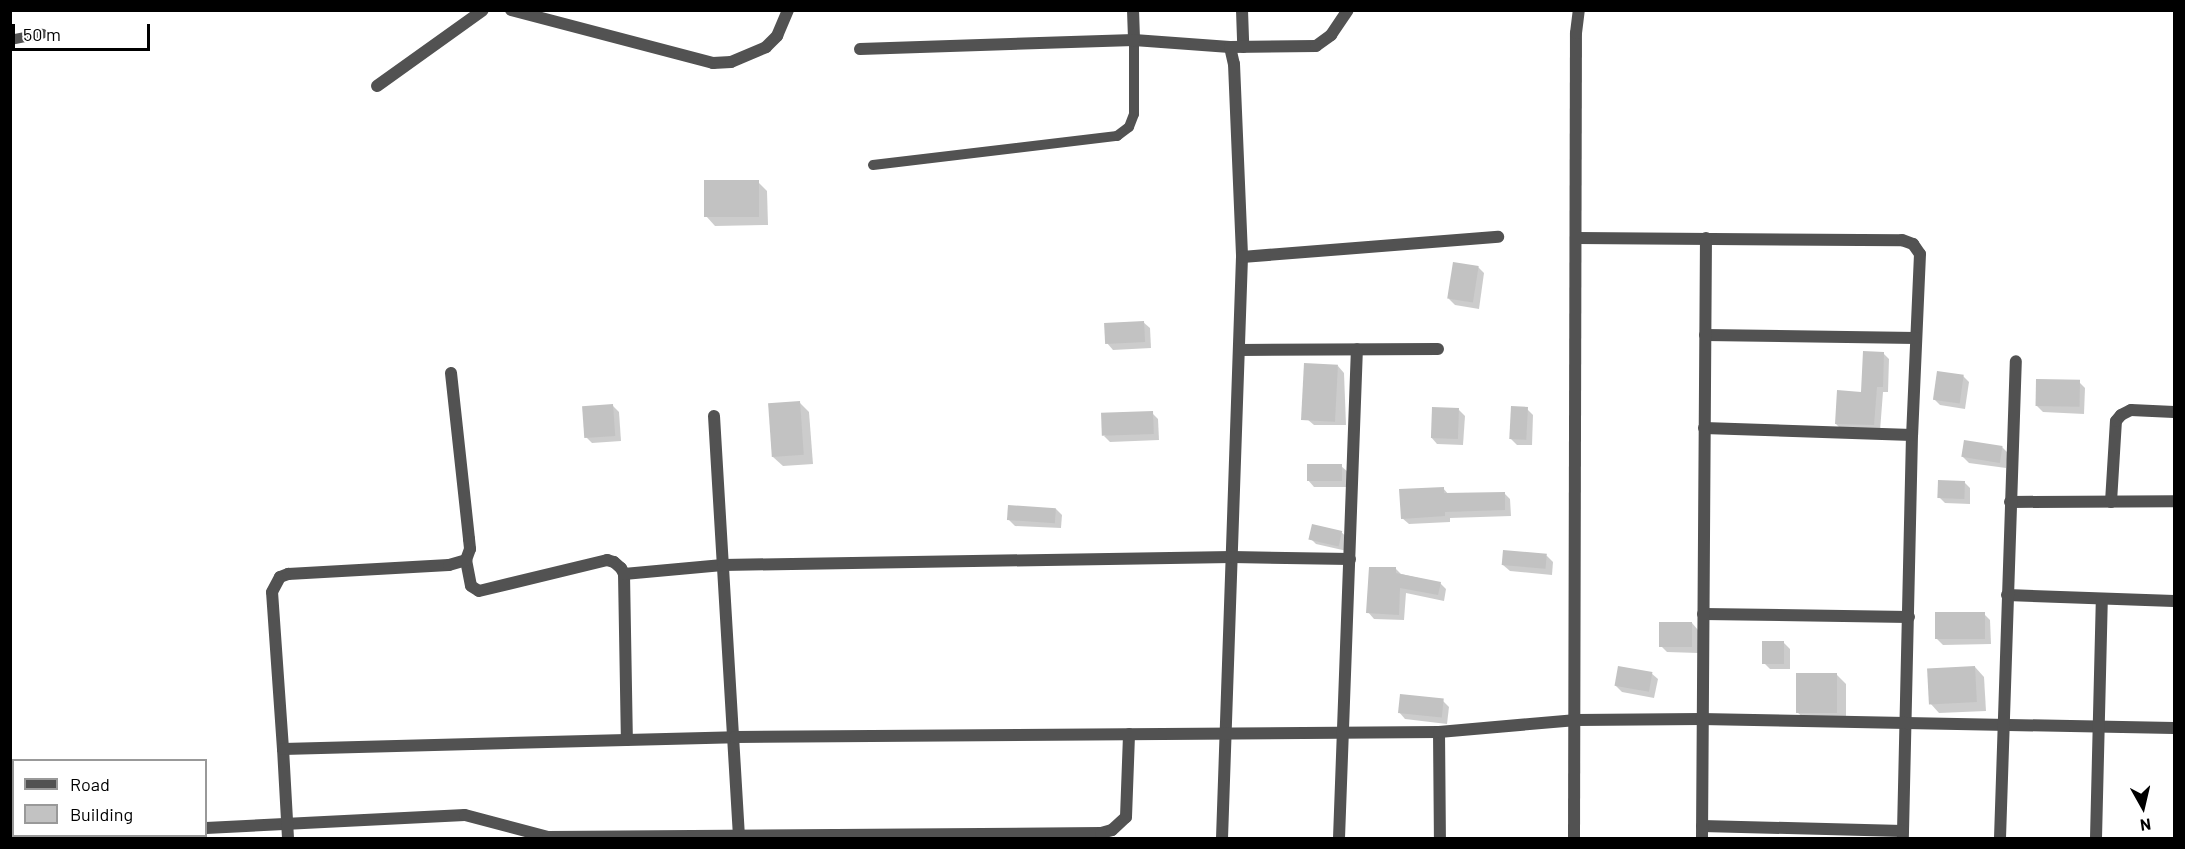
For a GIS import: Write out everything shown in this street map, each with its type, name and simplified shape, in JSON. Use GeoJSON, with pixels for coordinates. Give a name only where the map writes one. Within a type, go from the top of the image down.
{"type":"FeatureCollection","features":[{"type":"Feature","properties":{"kind":"street"},"geometry":{"type":"LineString","coordinates":[[377,86],[483,10]]}},
{"type":"Feature","properties":{"kind":"street"},"geometry":{"type":"LineString","coordinates":[[511,10],[713,63],[731,62],[766,47],[777,36],[788,10]]}},
{"type":"Feature","properties":{"kind":"street"},"geometry":{"type":"LineString","coordinates":[[1133,10],[1134,40]]}},
{"type":"Feature","properties":{"kind":"street"},"geometry":{"type":"LineString","coordinates":[[1242,10],[1243,47]]}},
{"type":"Feature","properties":{"kind":"street"},"geometry":{"type":"LineString","coordinates":[[860,48],[1134,40],[1230,47],[1316,46],[1331,35],[1348,10]]}},
{"type":"Feature","properties":{"kind":"street"},"geometry":{"type":"LineString","coordinates":[[1574,838],[1576,33],[1579,10]]}},
{"type":"Feature","properties":{"kind":"street"},"geometry":{"type":"LineString","coordinates":[[1222,838],[1242,257],[1234,64],[1230,47]]}},
{"type":"Feature","properties":{"kind":"street"},"geometry":{"type":"LineString","coordinates":[[1242,257],[1498,237]]}},
{"type":"Feature","properties":{"kind":"street"},"geometry":{"type":"LineString","coordinates":[[1577,238],[1706,238],[1902,240],[1913,244],[1920,254],[1912,435],[1903,835],[1702,832],[1706,238]]}},
{"type":"Feature","properties":{"kind":"street"},"geometry":{"type":"LineString","coordinates":[[1705,335],[1916,338]]}},
{"type":"Feature","properties":{"kind":"street"},"geometry":{"type":"LineString","coordinates":[[1339,838],[1357,349]]}},
{"type":"Feature","properties":{"kind":"street"},"geometry":{"type":"LineString","coordinates":[[1239,350],[1438,349]]}},
{"type":"Feature","properties":{"kind":"street"},"geometry":{"type":"LineString","coordinates":[[2000,838],[2016,361]]}},
{"type":"Feature","properties":{"kind":"street"},"geometry":{"type":"LineString","coordinates":[[451,373],[470,549],[466,560],[471,586],[479,591],[607,560],[614,562],[624,574],[627,741]]}},
{"type":"Feature","properties":{"kind":"street"},"geometry":{"type":"LineString","coordinates":[[2111,502],[2116,421],[2121,415],[2131,410],[2175,412]]}},
{"type":"Feature","properties":{"kind":"street"},"geometry":{"type":"LineString","coordinates":[[714,416],[735,736],[739,837]]}},
{"type":"Feature","properties":{"kind":"street"},"geometry":{"type":"LineString","coordinates":[[1704,428],[1912,435]]}},
{"type":"Feature","properties":{"kind":"street"},"geometry":{"type":"LineString","coordinates":[[2010,502],[2175,501]]}},
{"type":"Feature","properties":{"kind":"street"},"geometry":{"type":"LineString","coordinates":[[624,574],[723,564],[1232,557],[1350,559]]}},
{"type":"Feature","properties":{"kind":"street"},"geometry":{"type":"LineString","coordinates":[[287,832],[272,592],[280,577],[288,574],[449,565],[466,560]]}},
{"type":"Feature","properties":{"kind":"street"},"geometry":{"type":"LineString","coordinates":[[2007,595],[2175,601]]}},
{"type":"Feature","properties":{"kind":"street"},"geometry":{"type":"LineString","coordinates":[[2096,838],[2102,599]]}},
{"type":"Feature","properties":{"kind":"street"},"geometry":{"type":"LineString","coordinates":[[1702,614],[1909,617]]}},
{"type":"Feature","properties":{"kind":"street"},"geometry":{"type":"LineString","coordinates":[[283,749],[627,741],[735,736],[1439,732],[1576,720],[1701,718],[2175,728]]}},
{"type":"Feature","properties":{"kind":"street"},"geometry":{"type":"LineString","coordinates":[[1439,732],[1440,838]]}},
{"type":"Feature","properties":{"kind":"street"},"geometry":{"type":"LineString","coordinates":[[207,828],[287,832],[465,815],[548,837],[1101,833],[1112,830],[1126,817],[1128,734]]}},
{"type":"Feature","properties":{"kind":"lane"},"geometry":{"type":"LineString","coordinates":[[10,40],[42,34]]}},
{"type":"Feature","properties":{"kind":"lane"},"geometry":{"type":"LineString","coordinates":[[873,165],[1117,136],[1129,127],[1134,114],[1134,40]]}},
{"type":"Feature","properties":{"kind":"building"},"geometry":{"type":"Polygon","coordinates":[[[704,180],[759,180],[759,217],[704,217],[704,180]]]}},
{"type":"Feature","properties":{"kind":"building"},"geometry":{"type":"Polygon","coordinates":[[[1453,262],[1479,266],[1473,303],[1447,299],[1453,262]]]}},
{"type":"Feature","properties":{"kind":"building"},"geometry":{"type":"Polygon","coordinates":[[[1144,321],[1145,342],[1105,344],[1104,323],[1144,321]]]}},
{"type":"Feature","properties":{"kind":"building"},"geometry":{"type":"Polygon","coordinates":[[[1863,351],[1884,352],[1883,387],[1877,387],[1874,425],[1835,424],[1837,390],[1861,392],[1863,351]]]}},
{"type":"Feature","properties":{"kind":"building"},"geometry":{"type":"Polygon","coordinates":[[[1304,363],[1338,365],[1335,422],[1301,420],[1304,363]]]}},
{"type":"Feature","properties":{"kind":"building"},"geometry":{"type":"Polygon","coordinates":[[[1937,371],[1964,375],[1960,403],[1933,400],[1937,371]]]}},
{"type":"Feature","properties":{"kind":"building"},"geometry":{"type":"Polygon","coordinates":[[[2036,379],[2080,380],[2080,407],[2036,406],[2036,379]]]}},
{"type":"Feature","properties":{"kind":"building"},"geometry":{"type":"Polygon","coordinates":[[[800,401],[804,455],[772,457],[768,403],[800,401]]]}},
{"type":"Feature","properties":{"kind":"building"},"geometry":{"type":"Polygon","coordinates":[[[613,404],[615,436],[584,438],[582,406],[613,404]]]}},
{"type":"Feature","properties":{"kind":"building"},"geometry":{"type":"Polygon","coordinates":[[[1511,406],[1528,407],[1526,440],[1509,439],[1511,406]]]}},
{"type":"Feature","properties":{"kind":"building"},"geometry":{"type":"Polygon","coordinates":[[[1432,407],[1459,408],[1458,439],[1431,438],[1432,407]]]}},
{"type":"Feature","properties":{"kind":"building"},"geometry":{"type":"Polygon","coordinates":[[[1153,411],[1154,434],[1102,436],[1101,413],[1153,411]]]}},
{"type":"Feature","properties":{"kind":"building"},"geometry":{"type":"Polygon","coordinates":[[[1964,440],[2003,446],[2000,463],[1961,457],[1964,440]]]}},
{"type":"Feature","properties":{"kind":"building"},"geometry":{"type":"Polygon","coordinates":[[[1307,464],[1342,464],[1342,481],[1307,481],[1307,464]]]}},
{"type":"Feature","properties":{"kind":"building"},"geometry":{"type":"Polygon","coordinates":[[[1938,480],[1965,481],[1964,499],[1937,498],[1938,480]]]}},
{"type":"Feature","properties":{"kind":"building"},"geometry":{"type":"Polygon","coordinates":[[[1444,487],[1444,493],[1505,492],[1505,510],[1445,512],[1445,516],[1401,519],[1399,489],[1444,487]]]}},
{"type":"Feature","properties":{"kind":"building"},"geometry":{"type":"Polygon","coordinates":[[[1008,505],[1056,508],[1055,523],[1007,520],[1008,505]]]}},
{"type":"Feature","properties":{"kind":"building"},"geometry":{"type":"Polygon","coordinates":[[[1312,524],[1342,531],[1339,547],[1308,540],[1312,524]]]}},
{"type":"Feature","properties":{"kind":"building"},"geometry":{"type":"Polygon","coordinates":[[[1503,550],[1547,554],[1546,569],[1502,565],[1503,550]]]}},
{"type":"Feature","properties":{"kind":"building"},"geometry":{"type":"Polygon","coordinates":[[[1369,567],[1396,567],[1396,573],[1441,582],[1438,595],[1400,588],[1399,615],[1366,613],[1369,567]]]}},
{"type":"Feature","properties":{"kind":"building"},"geometry":{"type":"Polygon","coordinates":[[[1935,612],[1985,612],[1985,639],[1935,639],[1935,612]]]}},
{"type":"Feature","properties":{"kind":"building"},"geometry":{"type":"Polygon","coordinates":[[[1659,622],[1692,622],[1692,647],[1659,647],[1659,622]]]}},
{"type":"Feature","properties":{"kind":"building"},"geometry":{"type":"Polygon","coordinates":[[[1762,641],[1784,641],[1784,664],[1762,664],[1762,641]]]}},
{"type":"Feature","properties":{"kind":"building"},"geometry":{"type":"Polygon","coordinates":[[[1618,666],[1652,672],[1649,692],[1615,686],[1618,666]]]}},
{"type":"Feature","properties":{"kind":"building"},"geometry":{"type":"Polygon","coordinates":[[[1975,666],[1977,702],[1929,704],[1927,669],[1975,666]]]}},
{"type":"Feature","properties":{"kind":"building"},"geometry":{"type":"Polygon","coordinates":[[[1796,673],[1837,673],[1837,713],[1796,713],[1796,673]]]}},
{"type":"Feature","properties":{"kind":"building"},"geometry":{"type":"Polygon","coordinates":[[[1400,694],[1444,699],[1442,717],[1398,713],[1400,694]]]}}]}
